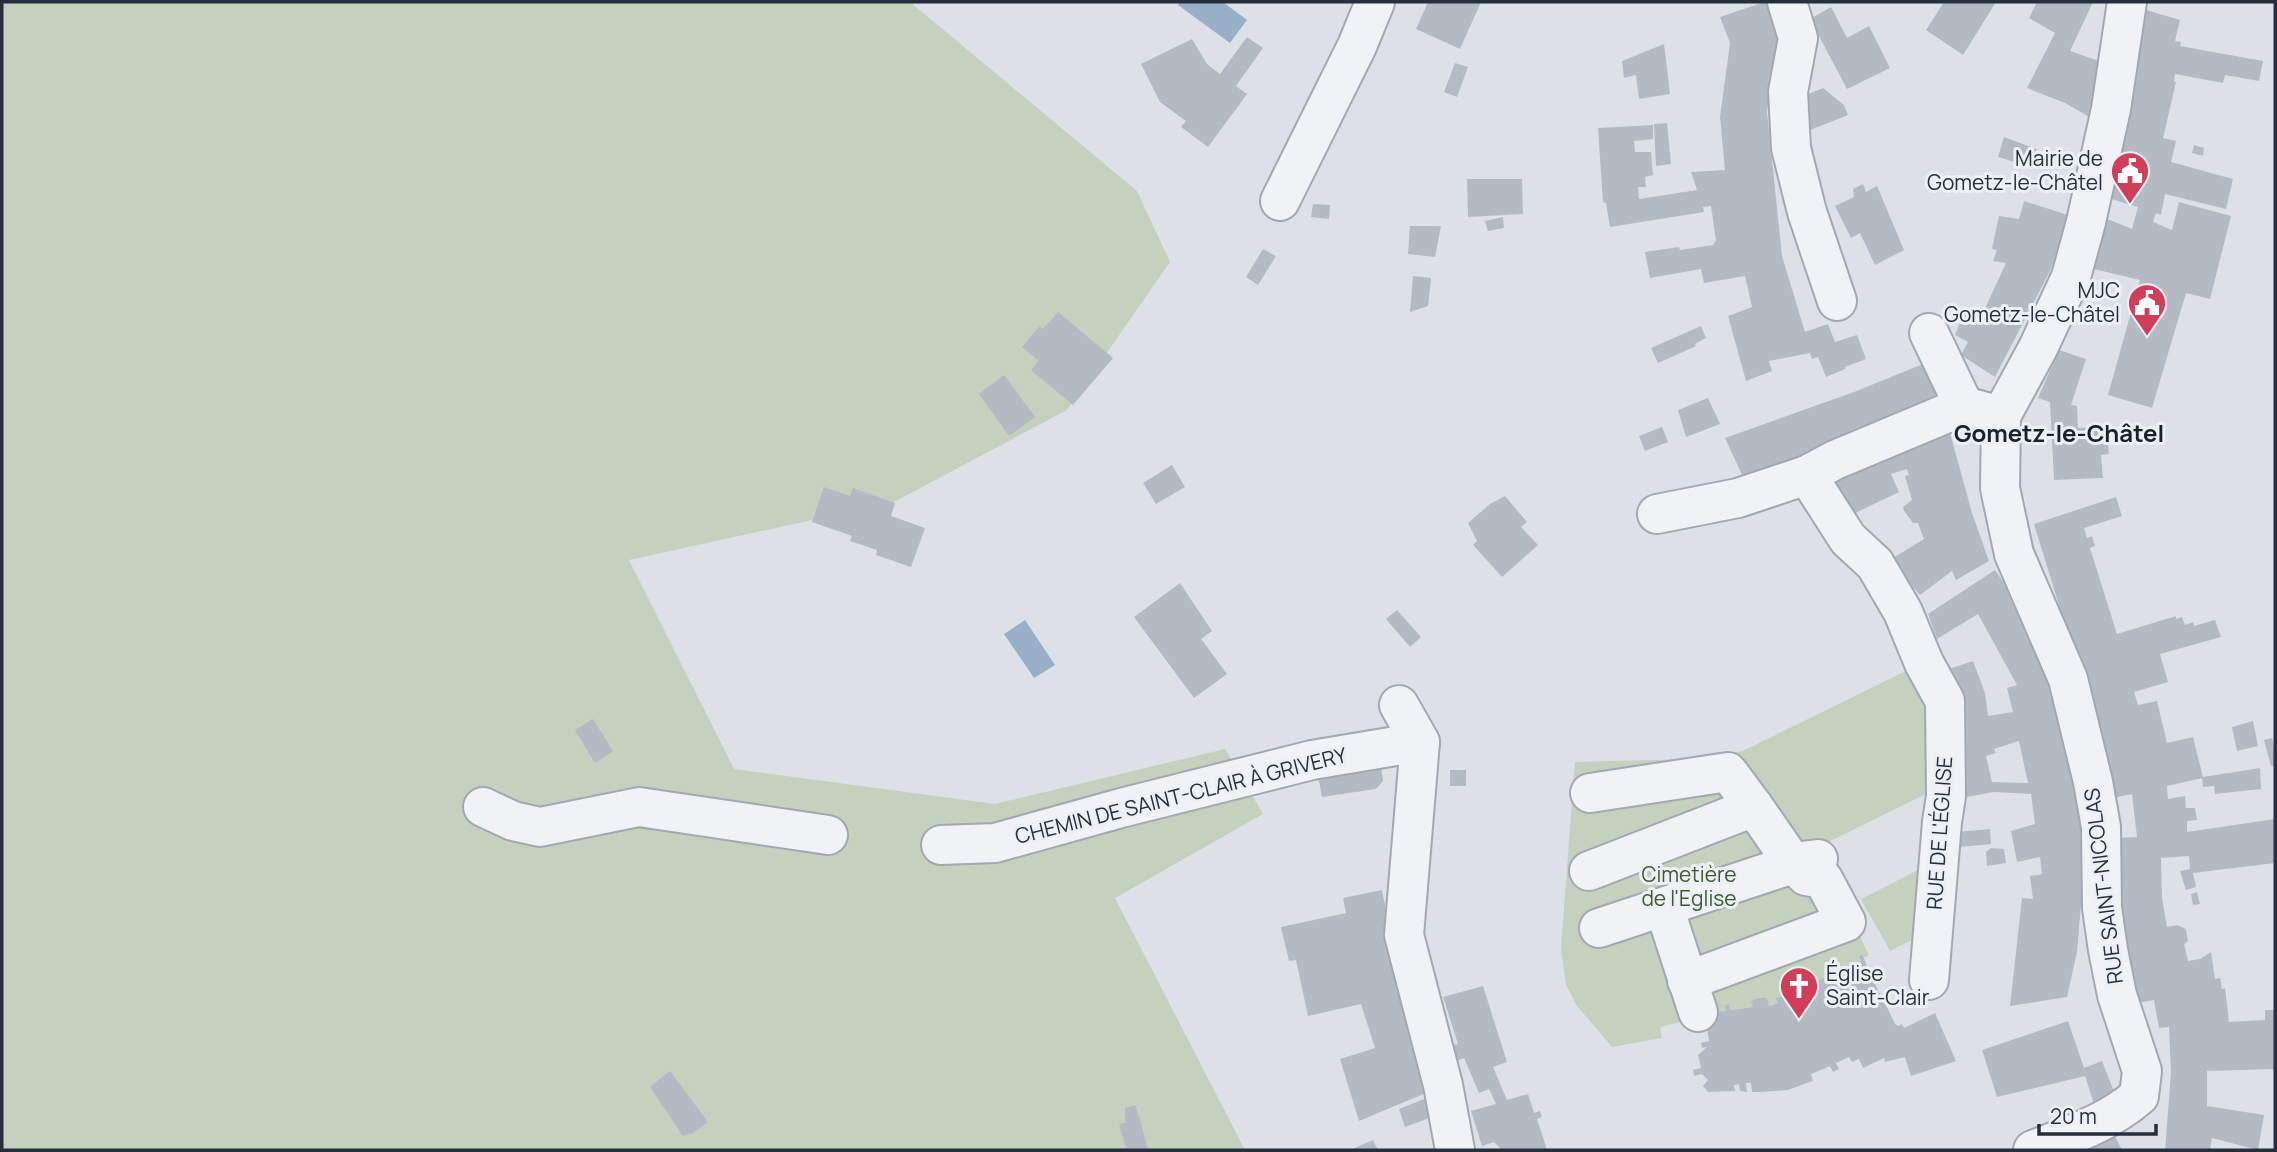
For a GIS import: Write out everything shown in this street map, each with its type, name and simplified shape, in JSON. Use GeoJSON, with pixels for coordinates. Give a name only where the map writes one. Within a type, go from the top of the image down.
{"type":"FeatureCollection","features":[{"type":"Feature","properties":{"kind":"street"},"geometry":{"type":"LineString","coordinates":[[1280,201],[1357,46],[1375,2]]}},
{"type":"Feature","properties":{"kind":"street"},"geometry":{"type":"LineString","coordinates":[[1787,2],[1798,38],[1788,92],[1791,148],[1836,300]]}},
{"type":"Feature","properties":{"kind":"street","name":"RUE SAINT-NICOLAS"},"geometry":{"type":"LineString","coordinates":[[2033,1150],[2097,1125],[2121,1112],[2139,1096],[2142,1071],[2111,970],[2102,908],[2101,827],[2068,679],[2014,554],[2000,488],[2001,416],[2038,348],[2071,276],[2111,109],[2127,2]]}},
{"type":"Feature","properties":{"kind":"street"},"geometry":{"type":"LineString","coordinates":[[1929,333],[1964,406]]}},
{"type":"Feature","properties":{"kind":"street"},"geometry":{"type":"LineString","coordinates":[[1657,514],[1738,498],[1807,475],[1835,460],[1964,406],[2001,416]]}},
{"type":"Feature","properties":{"kind":"street","name":"RUE DE L'ÉGLISE"},"geometry":{"type":"LineString","coordinates":[[1807,475],[1848,539],[1875,564],[1903,612],[1924,663],[1945,701],[1947,796],[1942,822],[1929,979]]}},
{"type":"Feature","properties":{"kind":"street"},"geometry":{"type":"LineString","coordinates":[[1399,705],[1420,742],[1404,935],[1443,1085],[1455,1150]]}},
{"type":"Feature","properties":{"kind":"street","name":"CHEMIN DE SAINT-CLAIR À GRIVERY"},"geometry":{"type":"LineString","coordinates":[[941,845],[995,842],[1299,763],[1420,742]]}},
{"type":"Feature","properties":{"kind":"street"},"geometry":{"type":"LineString","coordinates":[[1590,793],[1728,772],[1792,862],[1806,876],[1823,879],[1846,922],[1693,996],[1664,907]]}},
{"type":"Feature","properties":{"kind":"street"},"geometry":{"type":"LineString","coordinates":[[483,807],[513,821],[540,827],[639,807],[828,835]]}},
{"type":"Feature","properties":{"kind":"street"},"geometry":{"type":"LineString","coordinates":[[1589,871],[1754,807]]}},
{"type":"Feature","properties":{"kind":"street"},"geometry":{"type":"LineString","coordinates":[[1599,928],[1782,868],[1792,862],[1834,856]]}},
{"type":"Feature","properties":{"kind":"green space"},"geometry":{"type":"Polygon","coordinates":[[[2,2],[910,2],[1137,191],[1170,262],[1067,410],[894,502],[629,560],[734,769],[995,804],[1225,749],[1263,814],[1115,898],[1245,1150],[2,1150],[2,2]]]}},
{"type":"Feature","properties":{"kind":"green space","name":"Cimetière de l'Eglise"},"geometry":{"type":"Polygon","coordinates":[[[1918,665],[1936,730],[1930,792],[1816,848],[1869,955],[1863,958],[1862,954],[1859,955],[1861,961],[1836,972],[1830,968],[1832,974],[1808,985],[1805,979],[1802,980],[1804,986],[1785,994],[1783,989],[1780,990],[1782,996],[1777,998],[1778,1003],[1769,1006],[1767,998],[1752,1001],[1753,1007],[1730,1010],[1729,1004],[1726,1005],[1726,1011],[1660,1027],[1662,1038],[1612,1047],[1577,1006],[1566,985],[1561,948],[1575,762],[1692,759],[1743,751],[1918,665]]]}},
{"type":"Feature","properties":{"kind":"green space"},"geometry":{"type":"Polygon","coordinates":[[[1922,868],[1926,933],[1890,951],[1861,899],[1922,868]]]}},
{"type":"Feature","properties":{"kind":"water"},"geometry":{"type":"Polygon","coordinates":[[[1180,2],[1223,2],[1247,20],[1230,43],[1178,5],[1180,2]]]}},
{"type":"Feature","properties":{"kind":"water"},"geometry":{"type":"Polygon","coordinates":[[[1025,620],[1055,665],[1034,678],[1004,634],[1025,620]]]}},
{"type":"Feature","properties":{"kind":"building"},"geometry":{"type":"Polygon","coordinates":[[[1428,2],[1481,2],[1460,49],[1416,29],[1428,2]]]}},
{"type":"Feature","properties":{"kind":"building"},"geometry":{"type":"Polygon","coordinates":[[[1767,2],[1778,29],[1767,112],[1782,256],[1805,332],[1828,324],[1835,342],[1857,335],[1866,359],[1826,377],[1818,357],[1812,359],[1810,353],[1769,361],[1772,371],[1746,381],[1728,316],[1752,307],[1745,276],[1704,283],[1701,269],[1650,278],[1645,252],[1713,245],[1716,241],[1711,206],[1703,207],[1704,212],[1610,227],[1606,203],[1603,202],[1598,128],[1653,125],[1653,139],[1634,141],[1635,152],[1651,152],[1653,175],[1645,177],[1646,187],[1638,187],[1639,199],[1697,190],[1691,172],[1725,170],[1720,117],[1730,43],[1720,17],[1767,2]]]}},
{"type":"Feature","properties":{"kind":"building"},"geometry":{"type":"Polygon","coordinates":[[[1944,2],[1996,2],[1963,55],[1926,30],[1944,2]]]}},
{"type":"Feature","properties":{"kind":"building"},"geometry":{"type":"Polygon","coordinates":[[[2037,2],[2093,2],[2070,51],[2102,62],[2091,118],[2065,103],[2027,88],[2055,33],[2029,18],[2037,2]]]}},
{"type":"Feature","properties":{"kind":"building"},"geometry":{"type":"Polygon","coordinates":[[[1831,7],[1847,38],[1869,26],[1890,68],[1847,89],[1810,19],[1831,7]]]}},
{"type":"Feature","properties":{"kind":"building"},"geometry":{"type":"Polygon","coordinates":[[[2146,10],[2180,20],[2175,41],[2181,42],[2180,46],[2263,61],[2259,81],[2225,75],[2223,83],[2175,74],[2176,82],[2163,138],[2176,141],[2171,162],[2233,179],[2226,209],[2165,194],[2161,215],[2156,213],[2153,222],[2172,230],[2179,202],[2231,216],[2210,299],[2186,293],[2152,408],[2108,395],[2140,280],[2094,269],[2105,218],[2132,229],[2138,207],[2108,198],[2146,10]]]}},
{"type":"Feature","properties":{"kind":"building"},"geometry":{"type":"Polygon","coordinates":[[[1247,37],[1263,48],[1236,86],[1247,94],[1208,147],[1181,127],[1186,121],[1160,102],[1141,64],[1192,39],[1207,64],[1220,74],[1247,37]]]}},
{"type":"Feature","properties":{"kind":"building"},"geometry":{"type":"Polygon","coordinates":[[[1664,44],[1670,94],[1639,99],[1636,75],[1624,78],[1622,61],[1664,44]]]}},
{"type":"Feature","properties":{"kind":"building"},"geometry":{"type":"Polygon","coordinates":[[[1455,63],[1468,67],[1457,97],[1444,92],[1455,63]]]}},
{"type":"Feature","properties":{"kind":"building"},"geometry":{"type":"Polygon","coordinates":[[[1823,88],[1844,105],[1848,115],[1810,130],[1807,123],[1806,95],[1823,88]]]}},
{"type":"Feature","properties":{"kind":"building"},"geometry":{"type":"Polygon","coordinates":[[[1667,123],[1671,164],[1656,166],[1654,124],[1667,123]]]}},
{"type":"Feature","properties":{"kind":"building"},"geometry":{"type":"Polygon","coordinates":[[[2004,137],[2037,149],[2031,167],[1998,157],[2004,137]]]}},
{"type":"Feature","properties":{"kind":"building"},"geometry":{"type":"Polygon","coordinates":[[[2194,145],[2204,148],[2203,156],[2192,153],[2194,145]]]}},
{"type":"Feature","properties":{"kind":"building"},"geometry":{"type":"Polygon","coordinates":[[[1467,179],[1522,179],[1523,214],[1468,217],[1467,179]]]}},
{"type":"Feature","properties":{"kind":"building"},"geometry":{"type":"Polygon","coordinates":[[[1863,184],[1866,192],[1877,186],[1904,250],[1875,265],[1860,233],[1851,238],[1835,206],[1854,197],[1853,189],[1863,184]]]}},
{"type":"Feature","properties":{"kind":"building"},"geometry":{"type":"Polygon","coordinates":[[[2024,201],[2068,215],[2051,269],[1995,377],[1961,355],[1968,342],[1955,335],[1966,307],[1982,315],[2006,263],[1993,261],[1997,250],[1992,249],[1999,216],[2019,219],[2024,201]]]}},
{"type":"Feature","properties":{"kind":"building"},"geometry":{"type":"Polygon","coordinates":[[[1313,204],[1330,205],[1329,219],[1311,217],[1313,204]]]}},
{"type":"Feature","properties":{"kind":"building"},"geometry":{"type":"Polygon","coordinates":[[[1503,217],[1504,228],[1488,231],[1485,221],[1503,217]]]}},
{"type":"Feature","properties":{"kind":"building"},"geometry":{"type":"Polygon","coordinates":[[[1410,226],[1441,226],[1435,257],[1408,254],[1410,226]]]}},
{"type":"Feature","properties":{"kind":"building"},"geometry":{"type":"Polygon","coordinates":[[[1263,249],[1276,256],[1258,285],[1246,277],[1263,249]]]}},
{"type":"Feature","properties":{"kind":"building"},"geometry":{"type":"Polygon","coordinates":[[[1413,276],[1431,278],[1428,306],[1410,312],[1413,276]]]}},
{"type":"Feature","properties":{"kind":"building"},"geometry":{"type":"Polygon","coordinates":[[[1058,312],[1113,358],[1073,405],[1031,370],[1039,361],[1022,347],[1040,326],[1043,329],[1058,312]]]}},
{"type":"Feature","properties":{"kind":"building"},"geometry":{"type":"Polygon","coordinates":[[[1701,326],[1706,338],[1695,344],[1696,346],[1658,363],[1651,348],[1701,326]]]}},
{"type":"Feature","properties":{"kind":"building"},"geometry":{"type":"Polygon","coordinates":[[[2059,350],[2086,359],[2071,405],[2077,406],[2078,428],[2099,427],[2100,444],[2108,444],[2109,454],[2101,455],[2103,478],[2054,480],[2050,402],[2038,398],[2059,350]]]}},
{"type":"Feature","properties":{"kind":"building"},"geometry":{"type":"Polygon","coordinates":[[[1928,362],[1944,404],[1799,461],[1743,477],[1725,438],[1854,392],[1928,362]]]}},
{"type":"Feature","properties":{"kind":"building"},"geometry":{"type":"Polygon","coordinates":[[[1004,375],[1035,417],[1009,436],[979,394],[1004,375]]]}},
{"type":"Feature","properties":{"kind":"building"},"geometry":{"type":"Polygon","coordinates":[[[1708,398],[1720,424],[1686,437],[1678,410],[1708,398]]]}},
{"type":"Feature","properties":{"kind":"building"},"geometry":{"type":"Polygon","coordinates":[[[1947,422],[1972,513],[1989,561],[1956,580],[1952,571],[1920,595],[1888,561],[1924,539],[1918,523],[1913,523],[1903,507],[1912,500],[1905,476],[1909,475],[1907,469],[1891,474],[1899,492],[1849,516],[1827,490],[1833,472],[1947,422]]]}},
{"type":"Feature","properties":{"kind":"building"},"geometry":{"type":"Polygon","coordinates":[[[1662,427],[1668,442],[1645,451],[1639,436],[1662,427]]]}},
{"type":"Feature","properties":{"kind":"building"},"geometry":{"type":"Polygon","coordinates":[[[1172,465],[1185,487],[1156,504],[1143,483],[1172,465]]]}},
{"type":"Feature","properties":{"kind":"building"},"geometry":{"type":"Polygon","coordinates":[[[824,487],[850,496],[853,488],[895,503],[891,516],[925,528],[911,567],[876,555],[877,550],[850,541],[852,536],[812,522],[824,487]]]}},
{"type":"Feature","properties":{"kind":"building"},"geometry":{"type":"Polygon","coordinates":[[[1505,496],[1527,522],[1521,527],[1538,545],[1502,577],[1473,545],[1477,541],[1468,523],[1490,504],[1505,496]]]}},
{"type":"Feature","properties":{"kind":"building"},"geometry":{"type":"Polygon","coordinates":[[[2116,497],[2122,516],[2084,528],[2087,538],[2092,536],[2095,546],[2090,548],[2117,634],[2176,616],[2176,619],[2182,617],[2185,625],[2193,622],[2194,626],[2215,620],[2221,637],[2160,654],[2168,682],[2134,692],[2138,705],[2157,701],[2167,743],[2193,737],[2203,777],[2260,768],[2261,789],[2215,794],[2214,786],[2203,787],[2202,778],[2167,786],[2168,799],[2185,796],[2186,808],[2195,808],[2197,820],[2187,821],[2187,832],[2275,819],[2275,863],[2193,873],[2196,887],[2186,890],[2180,871],[2190,869],[2189,856],[2161,858],[2162,898],[2167,927],[2177,925],[2186,929],[2188,941],[2184,944],[2188,961],[2200,959],[2211,952],[2215,979],[2220,978],[2222,989],[2225,988],[2229,1022],[2265,1020],[2265,1010],[2275,1010],[2275,1069],[2207,1071],[2207,1106],[2264,1115],[2258,1150],[2212,1138],[2210,1150],[2165,1150],[2171,1072],[2169,1027],[2159,1028],[2154,1000],[2136,1003],[2117,908],[2116,838],[2137,837],[2132,794],[2112,798],[2081,676],[2034,524],[2116,497]]]}},
{"type":"Feature","properties":{"kind":"building"},"geometry":{"type":"Polygon","coordinates":[[[1995,570],[2052,678],[2077,785],[2093,906],[2081,905],[2077,952],[2067,997],[2010,1006],[2022,898],[2033,899],[2030,876],[2042,874],[2040,857],[2017,862],[2011,831],[2035,824],[2031,794],[1994,792],[1967,797],[1946,670],[1973,661],[1985,693],[1988,716],[2013,712],[2007,688],[2017,685],[1978,614],[1937,639],[1928,614],[1995,570]],[[2019,741],[1994,749],[1996,753],[1986,756],[1992,782],[2028,783],[2019,741]]]}},
{"type":"Feature","properties":{"kind":"building"},"geometry":{"type":"Polygon","coordinates":[[[1180,583],[1212,631],[1201,639],[1227,674],[1194,698],[1134,617],[1180,583]]]}},
{"type":"Feature","properties":{"kind":"building"},"geometry":{"type":"Polygon","coordinates":[[[1397,610],[1421,637],[1410,647],[1386,619],[1397,610]]]}},
{"type":"Feature","properties":{"kind":"building"},"geometry":{"type":"Polygon","coordinates":[[[593,719],[613,751],[595,763],[575,730],[593,719]]]}},
{"type":"Feature","properties":{"kind":"building"},"geometry":{"type":"Polygon","coordinates":[[[2253,721],[2258,746],[2237,751],[2232,727],[2253,721]]]}},
{"type":"Feature","properties":{"kind":"building"},"geometry":{"type":"Polygon","coordinates":[[[2272,738],[2275,766],[2271,766],[2264,740],[2272,738]]]}},
{"type":"Feature","properties":{"kind":"building"},"geometry":{"type":"Polygon","coordinates":[[[1379,754],[1383,781],[1376,789],[1322,797],[1316,764],[1379,754]]]}},
{"type":"Feature","properties":{"kind":"building"},"geometry":{"type":"Polygon","coordinates":[[[1450,770],[1466,770],[1466,786],[1450,786],[1450,770]]]}},
{"type":"Feature","properties":{"kind":"building"},"geometry":{"type":"Polygon","coordinates":[[[1990,829],[1991,844],[1959,847],[1956,832],[1990,829]]]}},
{"type":"Feature","properties":{"kind":"building"},"geometry":{"type":"Polygon","coordinates":[[[1991,848],[2004,849],[2006,863],[1987,866],[1986,852],[1991,848]]]}},
{"type":"Feature","properties":{"kind":"building"},"geometry":{"type":"Polygon","coordinates":[[[1382,890],[1402,991],[1433,1090],[1359,1121],[1340,1059],[1375,1048],[1361,1004],[1308,1016],[1296,960],[1289,961],[1281,927],[1346,913],[1343,898],[1382,890]]]}},
{"type":"Feature","properties":{"kind":"building"},"geometry":{"type":"Polygon","coordinates":[[[2197,892],[2200,904],[2193,905],[2191,894],[2197,892]]]}},
{"type":"Feature","properties":{"kind":"building","name":"Église Saint-Clair"},"geometry":{"type":"Polygon","coordinates":[[[1862,954],[1872,978],[1877,976],[1879,980],[1874,982],[1881,996],[1887,993],[1888,997],[1883,999],[1895,1024],[1902,1024],[1904,1028],[1935,1013],[1956,1061],[1911,1076],[1905,1057],[1885,1062],[1884,1058],[1863,1068],[1859,1059],[1852,1062],[1849,1057],[1836,1063],[1839,1069],[1833,1072],[1830,1066],[1811,1074],[1813,1081],[1788,1090],[1761,1092],[1752,1092],[1751,1083],[1746,1083],[1747,1092],[1740,1091],[1739,1084],[1734,1085],[1735,1091],[1708,1092],[1703,1086],[1708,1080],[1702,1074],[1694,1076],[1693,1070],[1701,1068],[1698,1055],[1707,1047],[1702,1048],[1701,1043],[1709,1041],[1705,1014],[1726,1011],[1725,1005],[1729,1004],[1730,1010],[1753,1007],[1751,1001],[1759,998],[1767,998],[1769,1006],[1778,1003],[1776,998],[1782,996],[1780,991],[1783,989],[1785,994],[1804,986],[1802,980],[1805,979],[1808,985],[1832,974],[1830,968],[1833,967],[1836,972],[1861,961],[1859,956],[1862,954]]]}},
{"type":"Feature","properties":{"kind":"building"},"geometry":{"type":"Polygon","coordinates":[[[1483,986],[1507,1062],[1493,1067],[1507,1100],[1528,1094],[1534,1113],[1540,1111],[1542,1117],[1537,1119],[1547,1150],[1502,1150],[1494,1142],[1482,1146],[1471,1111],[1496,1104],[1489,1089],[1479,1093],[1464,1058],[1456,1061],[1452,1045],[1458,1044],[1443,997],[1483,986]]]}},
{"type":"Feature","properties":{"kind":"building"},"geometry":{"type":"Polygon","coordinates":[[[2068,1021],[2084,1068],[2102,1061],[2115,1094],[2094,1104],[2085,1076],[1997,1097],[1982,1050],[2068,1021]]]}},
{"type":"Feature","properties":{"kind":"building"},"geometry":{"type":"Polygon","coordinates":[[[670,1071],[708,1122],[693,1133],[683,1136],[650,1087],[670,1071]]]}},
{"type":"Feature","properties":{"kind":"building"},"geometry":{"type":"Polygon","coordinates":[[[1429,1097],[1438,1115],[1405,1127],[1399,1109],[1429,1097]]]}},
{"type":"Feature","properties":{"kind":"building"},"geometry":{"type":"Polygon","coordinates":[[[1135,1105],[1148,1150],[1127,1150],[1125,1145],[1119,1124],[1125,1123],[1125,1108],[1135,1105]]]}},
{"type":"Feature","properties":{"kind":"building"},"geometry":{"type":"Polygon","coordinates":[[[2115,1136],[2122,1150],[2086,1150],[2115,1136]]]}},
{"type":"Feature","properties":{"kind":"building"},"geometry":{"type":"Polygon","coordinates":[[[1373,1140],[1378,1150],[1350,1150],[1373,1140]]]}},
{"type":"Feature","properties":{"kind":"place","name":"Mairie de Gometz-le-Châtel"},"geometry":{"type":"Point","coordinates":[2130,205]}},
{"type":"Feature","properties":{"kind":"place","name":"MJC Gometz-le-Châtel"},"geometry":{"type":"Point","coordinates":[2147,337]}},
{"type":"Feature","properties":{"kind":"place","name":"Église Saint-Clair"},"geometry":{"type":"Point","coordinates":[1799,1020]}},
{"type":"Feature","properties":{"kind":"district","name":"Gometz-le-Châtel"},"geometry":{"type":"Point","coordinates":[2059,434]}}]}
